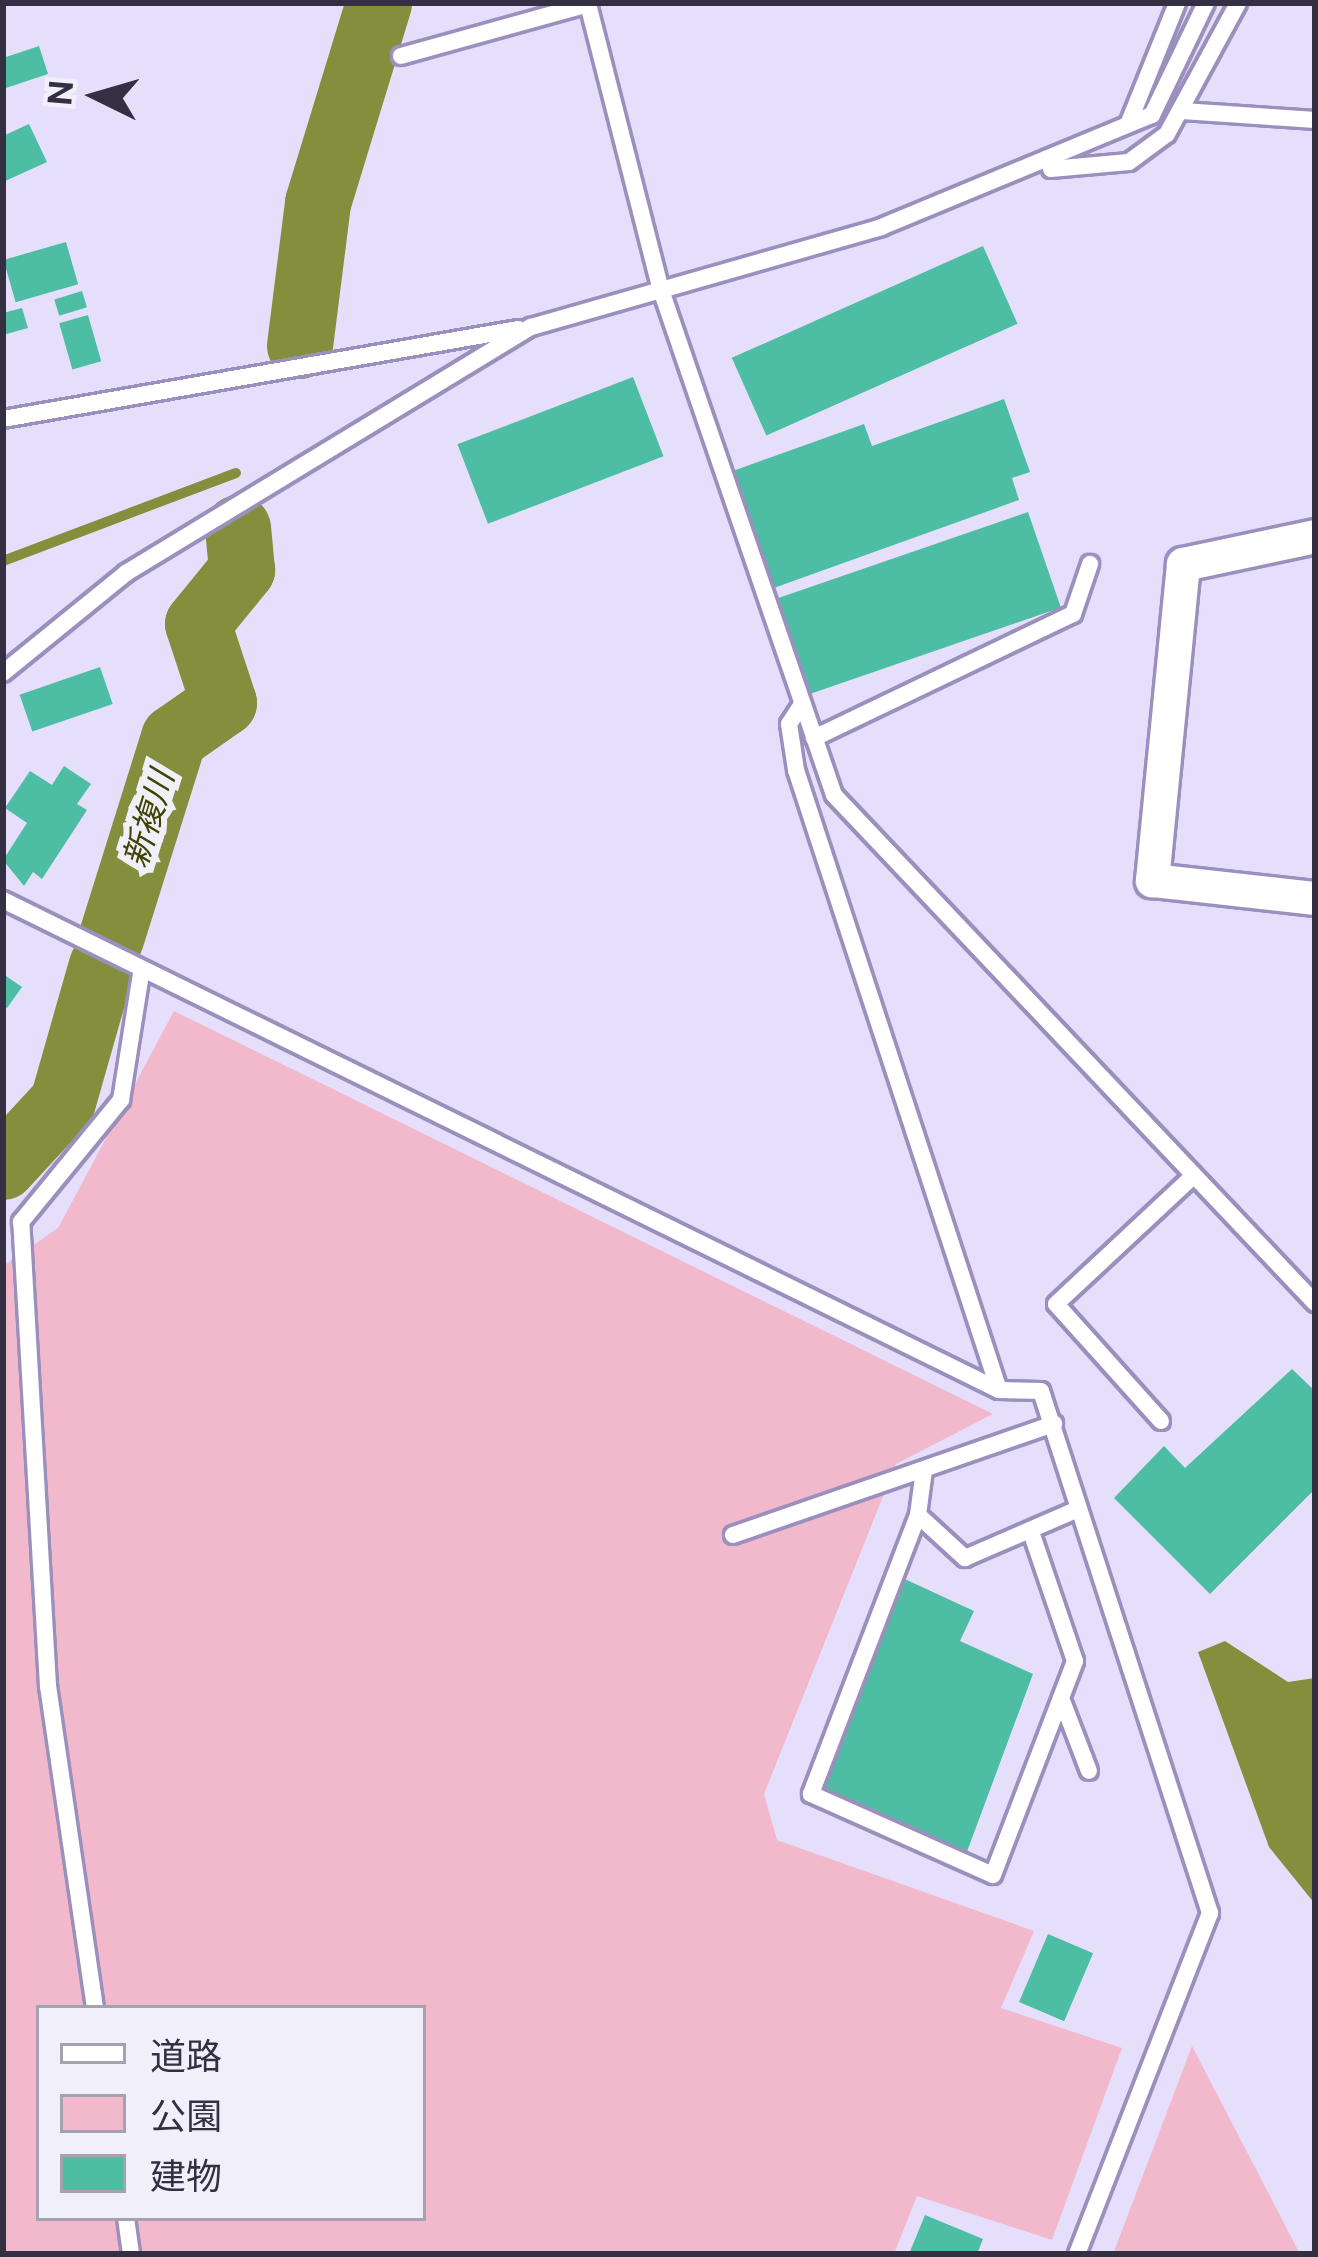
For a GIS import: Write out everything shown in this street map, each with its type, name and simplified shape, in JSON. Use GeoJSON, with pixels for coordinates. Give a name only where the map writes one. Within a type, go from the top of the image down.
{"type":"FeatureCollection","features":[{"type":"Feature","properties":{"kind":"street"},"geometry":{"type":"LineString","coordinates":[[1315,536],[1183,564],[1152,880],[1315,898]]}},
{"type":"Feature","properties":{"kind":"lane"},"geometry":{"type":"LineString","coordinates":[[1130,122],[1177,3]]}},
{"type":"Feature","properties":{"kind":"lane"},"geometry":{"type":"LineString","coordinates":[[3,419],[531,327],[881,227],[1033,169],[1152,115],[1206,3]]}},
{"type":"Feature","properties":{"kind":"lane"},"geometry":{"type":"LineString","coordinates":[[1033,169],[1129,162],[1183,111],[1238,3]]}},
{"type":"Feature","properties":{"kind":"lane"},"geometry":{"type":"LineString","coordinates":[[401,56],[588,4],[660,287],[834,794],[1190,1179],[1315,1303]]}},
{"type":"Feature","properties":{"kind":"lane"},"geometry":{"type":"LineString","coordinates":[[1183,111],[1315,120]]}},
{"type":"Feature","properties":{"kind":"lane"},"geometry":{"type":"LineString","coordinates":[[3,673],[126,572],[531,327]]}},
{"type":"Feature","properties":{"kind":"lane"},"geometry":{"type":"LineString","coordinates":[[814,738],[1073,614],[1090,564]]}},
{"type":"Feature","properties":{"kind":"lane"},"geometry":{"type":"LineString","coordinates":[[802,704],[789,724],[796,770],[999,1390]]}},
{"type":"Feature","properties":{"kind":"lane"},"geometry":{"type":"LineString","coordinates":[[3,900],[140,974],[999,1390],[1041,1391],[1210,1912],[1077,2254]]}},
{"type":"Feature","properties":{"kind":"lane"},"geometry":{"type":"LineString","coordinates":[[95,2005],[48,1686],[21,1222],[121,1100],[140,974]]}},
{"type":"Feature","properties":{"kind":"lane"},"geometry":{"type":"LineString","coordinates":[[1161,1421],[1056,1304],[1190,1179]]}},
{"type":"Feature","properties":{"kind":"lane"},"geometry":{"type":"LineString","coordinates":[[733,1535],[1054,1424]]}},
{"type":"Feature","properties":{"kind":"lane"},"geometry":{"type":"LineString","coordinates":[[924,1470],[918,1515],[811,1794],[993,1875],[1076,1661],[1032,1535]]}},
{"type":"Feature","properties":{"kind":"lane"},"geometry":{"type":"LineString","coordinates":[[918,1515],[965,1558],[1032,1535],[1078,1509]]}},
{"type":"Feature","properties":{"kind":"lane"},"geometry":{"type":"LineString","coordinates":[[1061,1698],[1089,1771]]}},
{"type":"Feature","properties":{"kind":"lane"},"geometry":{"type":"LineString","coordinates":[[126,2221],[131,2254]]}},
{"type":"Feature","properties":{"kind":"green space"},"geometry":{"type":"Polygon","coordinates":[[[174,1011],[993,1414],[896,1464],[764,1794],[777,1840],[1034,1931],[1001,2008],[1122,2048],[1052,2240],[917,2196],[894,2254],[3,2254],[3,1266],[58,1228],[174,1011]]]}},
{"type":"Feature","properties":{"kind":"green space"},"geometry":{"type":"Polygon","coordinates":[[[1192,2046],[1300,2254],[1113,2254],[1192,2046]]]}},
{"type":"Feature","properties":{"kind":"shaded area"},"geometry":{"type":"Polygon","coordinates":[[[1225,1641],[1288,1682],[1315,1678],[1315,1904],[1269,1847],[1198,1652],[1225,1641]]]}},
{"type":"Feature","properties":{"kind":"building"},"geometry":{"type":"Polygon","coordinates":[[[39,46],[48,74],[3,89],[3,58],[39,46]]]}},
{"type":"Feature","properties":{"kind":"building"},"geometry":{"type":"Polygon","coordinates":[[[29,124],[47,162],[3,182],[3,136],[29,124]]]}},
{"type":"Feature","properties":{"kind":"building"},"geometry":{"type":"Polygon","coordinates":[[[66,242],[78,284],[16,302],[4,260],[66,242]]]}},
{"type":"Feature","properties":{"kind":"building"},"geometry":{"type":"Polygon","coordinates":[[[983,246],[1018,324],[766,436],[732,358],[983,246]]]}},
{"type":"Feature","properties":{"kind":"building"},"geometry":{"type":"Polygon","coordinates":[[[82,291],[87,307],[59,316],[54,299],[82,291]]]}},
{"type":"Feature","properties":{"kind":"building"},"geometry":{"type":"Polygon","coordinates":[[[22,308],[28,328],[3,335],[3,313],[22,308]]]}},
{"type":"Feature","properties":{"kind":"building"},"geometry":{"type":"Polygon","coordinates":[[[88,315],[101,361],[72,369],[59,323],[88,315]]]}},
{"type":"Feature","properties":{"kind":"building"},"geometry":{"type":"Polygon","coordinates":[[[633,377],[663,456],[488,524],[457,444],[633,377]]]}},
{"type":"Feature","properties":{"kind":"building"},"geometry":{"type":"Polygon","coordinates":[[[1004,399],[1030,472],[1012,478],[1019,500],[771,589],[730,472],[864,424],[872,446],[1004,399]]]}},
{"type":"Feature","properties":{"kind":"building"},"geometry":{"type":"Polygon","coordinates":[[[1028,512],[1061,607],[811,693],[778,598],[1028,512]]]}},
{"type":"Feature","properties":{"kind":"building"},"geometry":{"type":"Polygon","coordinates":[[[100,667],[113,704],[32,732],[20,695],[100,667]]]}},
{"type":"Feature","properties":{"kind":"building"},"geometry":{"type":"Polygon","coordinates":[[[64,766],[91,784],[77,804],[87,810],[42,879],[33,872],[24,886],[3,860],[27,823],[5,808],[30,771],[52,785],[64,766]]]}},
{"type":"Feature","properties":{"kind":"building"},"geometry":{"type":"Polygon","coordinates":[[[3,974],[22,987],[7,1008],[3,1005],[3,974]]]}},
{"type":"Feature","properties":{"kind":"building"},"geometry":{"type":"Polygon","coordinates":[[[1292,1369],[1315,1391],[1315,1489],[1210,1594],[1114,1498],[1164,1446],[1185,1468],[1292,1369]]]}},
{"type":"Feature","properties":{"kind":"building"},"geometry":{"type":"Polygon","coordinates":[[[896,1575],[974,1611],[960,1641],[1033,1674],[965,1857],[813,1793],[896,1575]]]}},
{"type":"Feature","properties":{"kind":"building"},"geometry":{"type":"Polygon","coordinates":[[[1048,1934],[1093,1953],[1064,2021],[1019,2002],[1048,1934]]]}},
{"type":"Feature","properties":{"kind":"building"},"geometry":{"type":"Polygon","coordinates":[[[925,2215],[983,2239],[977,2254],[909,2254],[925,2215]]]}},
{"type":"Feature","properties":{"kind":"waterway","name":"新複川"},"geometry":{"type":"LineString","coordinates":[[300,346],[318,203],[379,3]]}},
{"type":"Feature","properties":{"kind":"waterway"},"geometry":{"type":"LineString","coordinates":[[3,561],[236,473]]}},
{"type":"Feature","properties":{"kind":"waterway","name":"新複川"},"geometry":{"type":"LineString","coordinates":[[111,939],[174,738],[224,703],[198,624],[242,570],[238,528]]}},
{"type":"Feature","properties":{"kind":"waterway","name":"新複川"},"geometry":{"type":"LineString","coordinates":[[3,1167],[63,1102],[102,965]]}}]}
